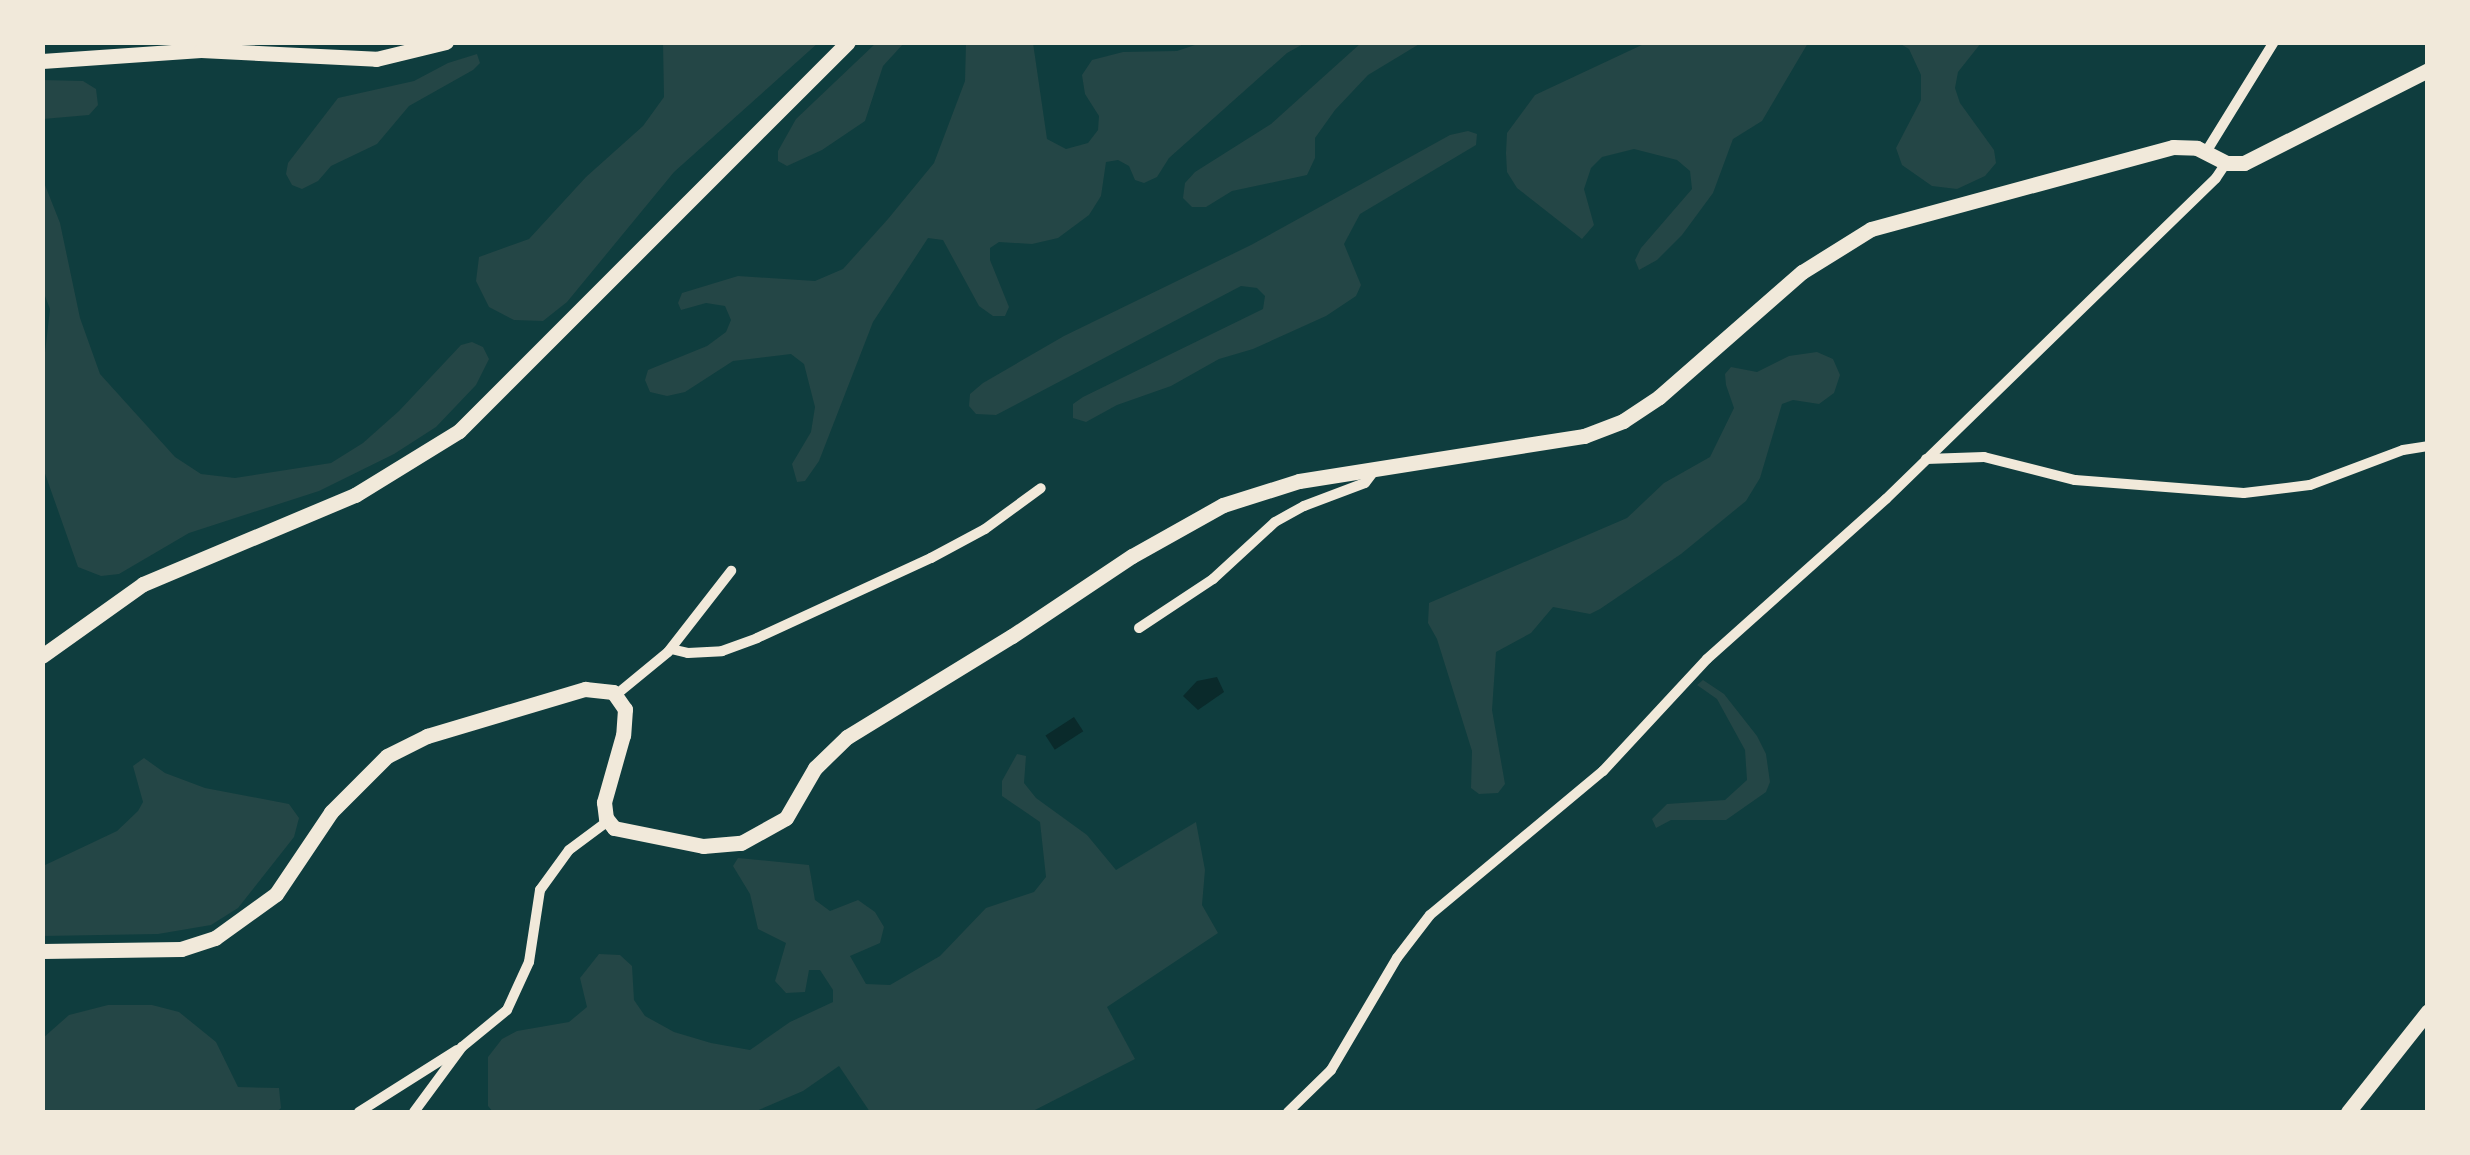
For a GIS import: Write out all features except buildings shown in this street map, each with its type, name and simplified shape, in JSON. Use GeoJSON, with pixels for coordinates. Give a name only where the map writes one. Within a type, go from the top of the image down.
{"type":"FeatureCollection","features":[{"type":"Feature","properties":{"kind":"street"},"geometry":{"type":"LineString","coordinates":[[42,61],[201,50],[365,59],[446,42]]}},
{"type":"Feature","properties":{"kind":"street"},"geometry":{"type":"LineString","coordinates":[[42,656],[152,579],[355,494],[459,431],[848,42]]}},
{"type":"Feature","properties":{"kind":"street"},"geometry":{"type":"LineString","coordinates":[[1288,1112],[1331,1070],[1397,958],[1430,915],[1588,784],[1707,658],[1926,459],[2216,178],[2216,158],[2274,42]]}},
{"type":"Feature","properties":{"kind":"street"},"geometry":{"type":"LineString","coordinates":[[42,951],[181,949],[215,938],[276,894],[345,795],[399,748],[586,690],[602,688],[617,694],[625,709],[605,794],[608,821],[622,832],[703,846],[730,846],[756,837],[786,818],[815,768],[847,737],[1204,514],[1251,494],[1299,481],[1561,442],[1623,421],[1659,397],[1819,260],[1883,224],[2162,149],[2189,146],[2216,158],[2261,157],[2428,70]]}},
{"type":"Feature","properties":{"kind":"street"},"geometry":{"type":"LineString","coordinates":[[1926,459],[1984,457],[2075,480],[2244,494],[2310,485],[2403,450],[2428,446]]}},
{"type":"Feature","properties":{"kind":"street"},"geometry":{"type":"LineString","coordinates":[[1139,628],[1214,579],[1276,522],[1304,506],[1365,483],[1374,470]]}},
{"type":"Feature","properties":{"kind":"street"},"geometry":{"type":"LineString","coordinates":[[671,648],[722,651],[757,638],[932,558],[985,529],[1041,488]]}},
{"type":"Feature","properties":{"kind":"street"},"geometry":{"type":"LineString","coordinates":[[617,694],[671,648],[731,571]]}},
{"type":"Feature","properties":{"kind":"street"},"geometry":{"type":"LineString","coordinates":[[359,1112],[462,1047],[506,1010],[529,962],[540,890],[569,850],[608,821]]}},
{"type":"Feature","properties":{"kind":"street"},"geometry":{"type":"LineString","coordinates":[[2348,1112],[2428,1010]]}},
{"type":"Feature","properties":{"kind":"street"},"geometry":{"type":"LineString","coordinates":[[414,1112],[462,1047]]}},
{"type":"Feature","properties":{"kind":"shaded area"},"geometry":{"type":"Polygon","coordinates":[[[663,43],[818,43],[674,172],[567,302],[543,321],[514,320],[489,307],[476,281],[479,257],[529,239],[586,177],[643,126],[664,97],[663,43]]]}},
{"type":"Feature","properties":{"kind":"shaded area"},"geometry":{"type":"Polygon","coordinates":[[[876,43],[904,43],[883,66],[865,121],[822,150],[787,166],[778,161],[778,151],[796,119],[876,43]]]}},
{"type":"Feature","properties":{"kind":"shaded area"},"geometry":{"type":"Polygon","coordinates":[[[966,43],[1033,43],[1047,139],[1066,149],[1088,143],[1098,130],[1099,116],[1085,94],[1082,75],[1092,60],[1123,52],[1177,51],[1201,43],[1305,43],[1287,53],[1169,158],[1157,177],[1144,183],[1135,180],[1129,166],[1118,160],[1106,162],[1101,196],[1089,215],[1058,238],[1032,244],[999,242],[990,248],[990,260],[1009,307],[1005,316],[993,316],[979,306],[943,240],[928,238],[873,322],[819,461],[805,481],[797,482],[792,464],[811,432],[815,407],[804,364],[791,354],[733,361],[685,392],[667,396],[650,392],[645,380],[648,370],[707,346],[726,332],[731,320],[725,306],[706,303],[681,310],[678,303],[682,293],[738,276],[815,281],[843,269],[934,163],[965,81],[966,43]]]}},
{"type":"Feature","properties":{"kind":"shaded area"},"geometry":{"type":"Polygon","coordinates":[[[1361,43],[1421,43],[1368,75],[1335,110],[1315,138],[1315,158],[1307,175],[1232,191],[1206,207],[1192,207],[1183,198],[1185,183],[1195,172],[1271,124],[1361,43]]]}},
{"type":"Feature","properties":{"kind":"shaded area"},"geometry":{"type":"Polygon","coordinates":[[[1646,43],[1808,43],[1762,121],[1733,139],[1713,193],[1682,235],[1657,260],[1639,270],[1635,260],[1641,248],[1692,189],[1690,171],[1677,160],[1634,149],[1602,157],[1591,168],[1584,189],[1594,225],[1582,239],[1517,188],[1507,172],[1506,153],[1507,133],[1535,95],[1646,43]]]}},
{"type":"Feature","properties":{"kind":"shaded area"},"geometry":{"type":"Polygon","coordinates":[[[1899,43],[1981,43],[1958,72],[1955,88],[1960,103],[1994,150],[1996,163],[1985,176],[1957,189],[1932,186],[1902,165],[1896,148],[1921,100],[1921,75],[1909,49],[1899,43]]]}},
{"type":"Feature","properties":{"kind":"shaded area"},"geometry":{"type":"Polygon","coordinates":[[[477,54],[480,63],[473,70],[409,106],[377,144],[331,166],[318,181],[302,189],[292,185],[286,174],[288,163],[338,98],[414,81],[448,63],[477,54]]]}},
{"type":"Feature","properties":{"kind":"shaded area"},"geometry":{"type":"Polygon","coordinates":[[[42,80],[83,81],[96,89],[98,105],[89,115],[43,119],[42,80]]]}},
{"type":"Feature","properties":{"kind":"shaded area"},"geometry":{"type":"Polygon","coordinates":[[[1468,131],[1477,134],[1476,145],[1360,214],[1344,244],[1361,285],[1356,296],[1326,316],[1253,349],[1219,359],[1171,386],[1117,405],[1086,422],[1073,418],[1073,404],[1083,397],[1263,309],[1265,296],[1257,288],[1241,286],[996,415],[976,414],[969,406],[970,394],[983,383],[1064,336],[1251,245],[1450,135],[1468,131]]]}},
{"type":"Feature","properties":{"kind":"shaded area"},"geometry":{"type":"Polygon","coordinates":[[[43,180],[60,223],[80,318],[100,374],[175,457],[201,474],[235,478],[331,463],[363,443],[399,411],[461,345],[472,342],[483,347],[489,359],[476,385],[436,427],[394,454],[319,491],[189,533],[119,574],[101,576],[78,567],[43,468],[43,370],[50,309],[43,291],[43,180]]]}},
{"type":"Feature","properties":{"kind":"shaded area"},"geometry":{"type":"Polygon","coordinates":[[[1817,352],[1833,359],[1840,375],[1834,393],[1819,404],[1793,400],[1782,404],[1760,478],[1746,501],[1681,554],[1600,609],[1590,614],[1553,607],[1531,633],[1496,652],[1492,710],[1505,784],[1498,793],[1479,794],[1471,788],[1472,751],[1437,639],[1428,623],[1429,603],[1627,518],[1664,483],[1710,457],[1734,408],[1725,374],[1731,367],[1757,372],[1789,356],[1817,352]]]}},
{"type":"Feature","properties":{"kind":"shaded area"},"geometry":{"type":"Polygon","coordinates":[[[1217,677],[1224,692],[1198,710],[1183,696],[1197,681],[1217,677]]]}},
{"type":"Feature","properties":{"kind":"shaded area"},"geometry":{"type":"Polygon","coordinates":[[[1703,680],[1724,694],[1757,736],[1766,754],[1770,782],[1766,792],[1726,820],[1671,820],[1656,828],[1652,819],[1667,804],[1725,800],[1747,780],[1745,750],[1717,699],[1697,685],[1703,680]]]}},
{"type":"Feature","properties":{"kind":"shaded area"},"geometry":{"type":"Polygon","coordinates":[[[1074,717],[1083,731],[1055,750],[1045,736],[1074,717]]]}},
{"type":"Feature","properties":{"kind":"shaded area"},"geometry":{"type":"Polygon","coordinates":[[[1017,754],[1026,756],[1024,783],[1036,798],[1087,835],[1116,870],[1196,822],[1205,870],[1202,905],[1218,933],[1107,1007],[1135,1059],[1031,1112],[870,1112],[839,1066],[803,1091],[754,1112],[493,1112],[488,1106],[488,1057],[502,1039],[517,1031],[569,1022],[587,1007],[580,978],[599,954],[620,955],[632,966],[634,1000],[645,1016],[674,1032],[711,1043],[750,1050],[790,1022],[833,1002],[833,990],[820,970],[809,970],[805,992],[786,993],[775,981],[786,943],[758,929],[750,894],[733,866],[738,858],[809,865],[815,900],[830,911],[858,900],[875,912],[884,927],[880,943],[850,956],[866,984],[890,985],[940,956],[986,908],[1034,892],[1046,877],[1040,822],[1002,796],[1002,781],[1017,754]]]}},
{"type":"Feature","properties":{"kind":"shaded area"},"geometry":{"type":"Polygon","coordinates":[[[144,758],[165,773],[205,788],[289,804],[299,818],[294,837],[238,908],[211,925],[158,934],[43,936],[43,866],[117,831],[138,811],[143,802],[133,766],[144,758]]]}},
{"type":"Feature","properties":{"kind":"shaded area"},"geometry":{"type":"Polygon","coordinates":[[[108,1005],[152,1005],[179,1012],[216,1042],[238,1087],[279,1088],[281,1108],[277,1112],[43,1112],[43,1038],[69,1015],[108,1005]]]}}]}
